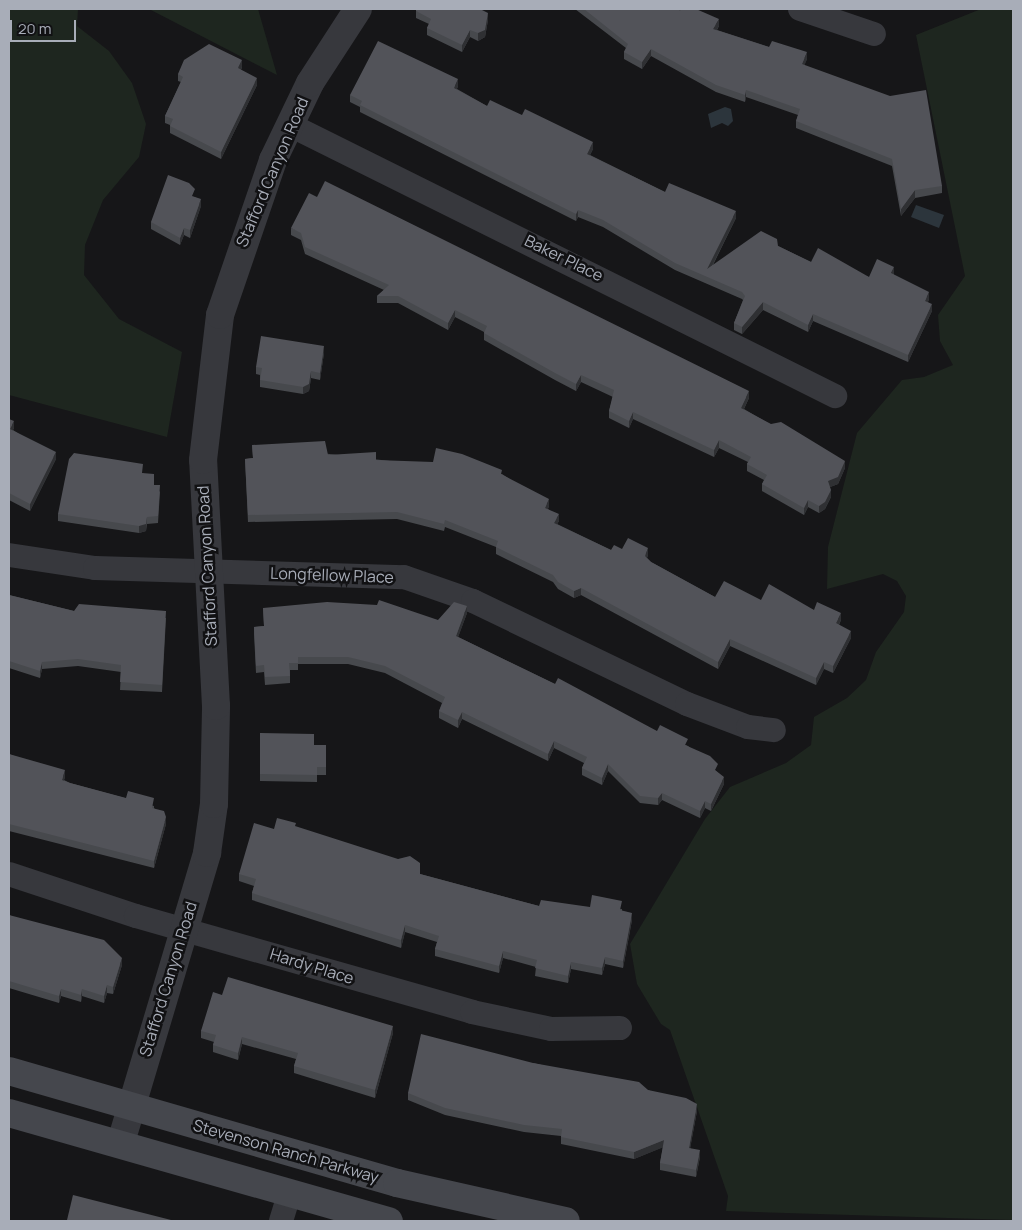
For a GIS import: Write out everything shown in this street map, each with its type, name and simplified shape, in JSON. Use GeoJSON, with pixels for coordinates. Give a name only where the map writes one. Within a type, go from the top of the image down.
{"type":"FeatureCollection","features":[{"type":"Feature","properties":{"kind":"main road","name":"Stevenson Ranch Parkway"},"geometry":{"type":"LineString","coordinates":[[9,1071],[397,1183],[566,1221]]}},
{"type":"Feature","properties":{"kind":"main road"},"geometry":{"type":"LineString","coordinates":[[9,1113],[121,1142],[389,1221]]}},
{"type":"Feature","properties":{"kind":"street","name":"Stafford Canyon Road"},"geometry":{"type":"LineString","coordinates":[[121,1142],[130,1105],[207,853],[217,760],[206,571],[202,460],[220,315],[250,217],[290,125],[310,83],[358,9]]}},
{"type":"Feature","properties":{"kind":"street"},"geometry":{"type":"LineString","coordinates":[[800,9],[874,34]]}},
{"type":"Feature","properties":{"kind":"street","name":"Baker Place"},"geometry":{"type":"LineString","coordinates":[[290,125],[835,396]]}},
{"type":"Feature","properties":{"kind":"street","name":"Longfellow Place"},"geometry":{"type":"LineString","coordinates":[[9,555],[86,567],[404,577],[473,601],[687,704],[748,727],[774,730]]}},
{"type":"Feature","properties":{"kind":"street","name":"Hardy Place"},"geometry":{"type":"LineString","coordinates":[[9,874],[184,929],[519,1024],[574,1031],[620,1028]]}},
{"type":"Feature","properties":{"kind":"street"},"geometry":{"type":"LineString","coordinates":[[281,1221],[290,1192]]}},
{"type":"Feature","properties":{"kind":"shaded area"},"geometry":{"type":"Polygon","coordinates":[[[9,9],[78,9],[77,26],[109,51],[132,83],[146,124],[139,157],[103,200],[85,245],[84,275],[119,319],[182,352],[167,437],[9,395],[9,9]]]}},
{"type":"Feature","properties":{"kind":"shaded area"},"geometry":{"type":"Polygon","coordinates":[[[149,9],[258,9],[277,75],[149,9]]]}},
{"type":"Feature","properties":{"kind":"shaded area"},"geometry":{"type":"Polygon","coordinates":[[[981,9],[1013,9],[1013,1220],[726,1211],[728,1196],[670,1030],[661,1024],[637,984],[630,944],[705,819],[730,787],[786,763],[811,745],[814,717],[847,698],[866,680],[876,652],[904,612],[906,596],[897,581],[883,574],[827,589],[828,547],[857,433],[902,380],[924,377],[953,365],[940,341],[938,315],[965,276],[916,35],[981,9]]]}},
{"type":"Feature","properties":{"kind":"shaded area"},"geometry":{"type":"Polygon","coordinates":[[[725,107],[731,109],[733,121],[728,126],[722,123],[711,128],[708,114],[725,107]]]}},
{"type":"Feature","properties":{"kind":"shaded area"},"geometry":{"type":"Polygon","coordinates":[[[916,205],[944,215],[939,228],[911,217],[916,205]]]}},
{"type":"Feature","properties":{"kind":"building"},"geometry":{"type":"Polygon","coordinates":[[[416,9],[480,9],[488,13],[485,30],[478,33],[470,30],[462,45],[427,28],[431,19],[416,11],[416,9]]]}},
{"type":"Feature","properties":{"kind":"building"},"geometry":{"type":"Polygon","coordinates":[[[584,9],[678,9],[680,11],[681,9],[696,9],[719,19],[713,29],[769,47],[772,41],[807,52],[802,64],[890,96],[926,90],[942,186],[915,190],[901,209],[892,159],[796,121],[800,109],[746,90],[745,95],[716,85],[651,49],[642,62],[624,52],[628,44],[584,9]]]}},
{"type":"Feature","properties":{"kind":"building"},"geometry":{"type":"Polygon","coordinates":[[[378,41],[458,79],[454,88],[487,106],[490,100],[522,115],[525,109],[593,142],[587,154],[665,192],[669,183],[736,211],[707,269],[761,231],[777,239],[778,246],[811,262],[818,248],[869,277],[877,259],[894,267],[891,273],[929,292],[925,301],[932,304],[908,355],[813,314],[808,325],[763,302],[742,327],[734,323],[745,296],[742,292],[675,263],[603,220],[578,210],[576,214],[360,105],[362,101],[350,95],[378,41]]]}},
{"type":"Feature","properties":{"kind":"building"},"geometry":{"type":"Polygon","coordinates":[[[209,44],[242,60],[238,68],[257,78],[221,152],[170,126],[173,119],[165,116],[183,77],[178,74],[184,60],[209,44]]]}},
{"type":"Feature","properties":{"kind":"building"},"geometry":{"type":"Polygon","coordinates":[[[168,175],[189,183],[195,189],[192,196],[201,199],[190,230],[184,228],[180,238],[151,222],[168,175]]]}},
{"type":"Feature","properties":{"kind":"building"},"geometry":{"type":"Polygon","coordinates":[[[325,181],[749,391],[741,408],[771,424],[781,422],[845,461],[838,477],[828,481],[831,490],[825,502],[819,506],[808,500],[804,508],[762,484],[767,475],[747,464],[751,457],[719,440],[714,450],[633,412],[629,421],[609,411],[614,390],[581,375],[576,384],[484,333],[487,326],[455,310],[448,323],[398,296],[377,296],[389,285],[305,247],[301,233],[291,228],[309,193],[317,197],[325,181]]]}},
{"type":"Feature","properties":{"kind":"building"},"geometry":{"type":"Polygon","coordinates":[[[261,336],[324,346],[320,373],[311,371],[309,384],[303,387],[260,380],[262,368],[256,367],[261,336]]]}},
{"type":"Feature","properties":{"kind":"building"},"geometry":{"type":"Polygon","coordinates":[[[9,419],[14,421],[10,429],[56,452],[30,504],[9,493],[9,419]]]}},
{"type":"Feature","properties":{"kind":"building"},"geometry":{"type":"Polygon","coordinates":[[[325,441],[328,455],[376,452],[376,460],[433,462],[436,448],[462,454],[502,470],[501,474],[549,499],[545,508],[559,514],[554,523],[611,550],[614,545],[622,549],[628,538],[648,548],[645,556],[651,562],[715,597],[724,581],[761,600],[769,584],[814,610],[817,602],[841,613],[836,623],[851,631],[833,666],[824,662],[816,678],[730,639],[718,662],[581,588],[574,591],[558,582],[553,575],[496,547],[498,541],[445,520],[444,524],[397,512],[248,515],[245,459],[253,458],[252,445],[325,441]]]}},
{"type":"Feature","properties":{"kind":"building"},"geometry":{"type":"Polygon","coordinates":[[[74,453],[143,464],[142,473],[154,474],[154,485],[160,485],[158,516],[147,517],[146,524],[139,526],[58,514],[69,459],[74,453]]]}},
{"type":"Feature","properties":{"kind":"building"},"geometry":{"type":"Polygon","coordinates":[[[9,595],[74,611],[79,604],[166,611],[162,685],[120,682],[121,665],[78,659],[42,662],[40,671],[9,661],[9,595]]]}},
{"type":"Feature","properties":{"kind":"building"},"geometry":{"type":"Polygon","coordinates":[[[379,600],[438,620],[454,602],[467,606],[456,636],[555,684],[558,678],[657,731],[660,725],[688,739],[685,745],[710,756],[718,764],[715,770],[724,777],[711,804],[705,801],[700,811],[662,793],[658,798],[640,796],[608,764],[602,778],[582,768],[587,757],[554,741],[548,754],[462,712],[458,720],[439,711],[445,697],[385,666],[348,657],[298,657],[298,663],[289,663],[290,676],[265,677],[264,665],[256,666],[254,627],[264,626],[263,608],[327,602],[377,605],[379,600]]]}},
{"type":"Feature","properties":{"kind":"building"},"geometry":{"type":"Polygon","coordinates":[[[260,733],[314,734],[314,745],[326,745],[326,767],[317,767],[317,775],[260,774],[260,733]]]}},
{"type":"Feature","properties":{"kind":"building"},"geometry":{"type":"Polygon","coordinates":[[[9,754],[65,770],[62,780],[70,783],[126,798],[128,791],[154,798],[152,808],[164,811],[166,817],[154,861],[9,824],[9,754]]]}},
{"type":"Feature","properties":{"kind":"building"},"geometry":{"type":"Polygon","coordinates":[[[277,818],[296,823],[295,826],[398,859],[410,856],[420,863],[420,874],[539,906],[541,900],[590,907],[592,895],[622,901],[620,910],[632,913],[623,961],[605,957],[602,968],[571,962],[568,976],[535,968],[537,960],[503,951],[499,966],[435,949],[439,936],[405,925],[401,940],[252,893],[256,879],[239,874],[254,823],[274,829],[277,818]]]}},
{"type":"Feature","properties":{"kind":"building"},"geometry":{"type":"Polygon","coordinates":[[[9,915],[104,940],[122,958],[113,987],[107,985],[104,996],[82,989],[81,995],[61,989],[59,996],[9,981],[9,915]]]}},
{"type":"Feature","properties":{"kind":"building"},"geometry":{"type":"Polygon","coordinates":[[[228,977],[393,1026],[375,1090],[294,1066],[298,1053],[242,1037],[238,1053],[213,1045],[216,1035],[201,1031],[213,992],[222,995],[228,977]]]}},
{"type":"Feature","properties":{"kind":"building"},"geometry":{"type":"Polygon","coordinates":[[[421,1034],[533,1063],[639,1082],[648,1090],[686,1098],[697,1104],[689,1148],[700,1150],[696,1170],[660,1163],[664,1140],[634,1152],[561,1137],[562,1129],[524,1125],[445,1108],[408,1093],[421,1034]]]}},
{"type":"Feature","properties":{"kind":"building"},"geometry":{"type":"Polygon","coordinates":[[[73,1195],[175,1221],[70,1221],[67,1220],[73,1195]]]}}]}
